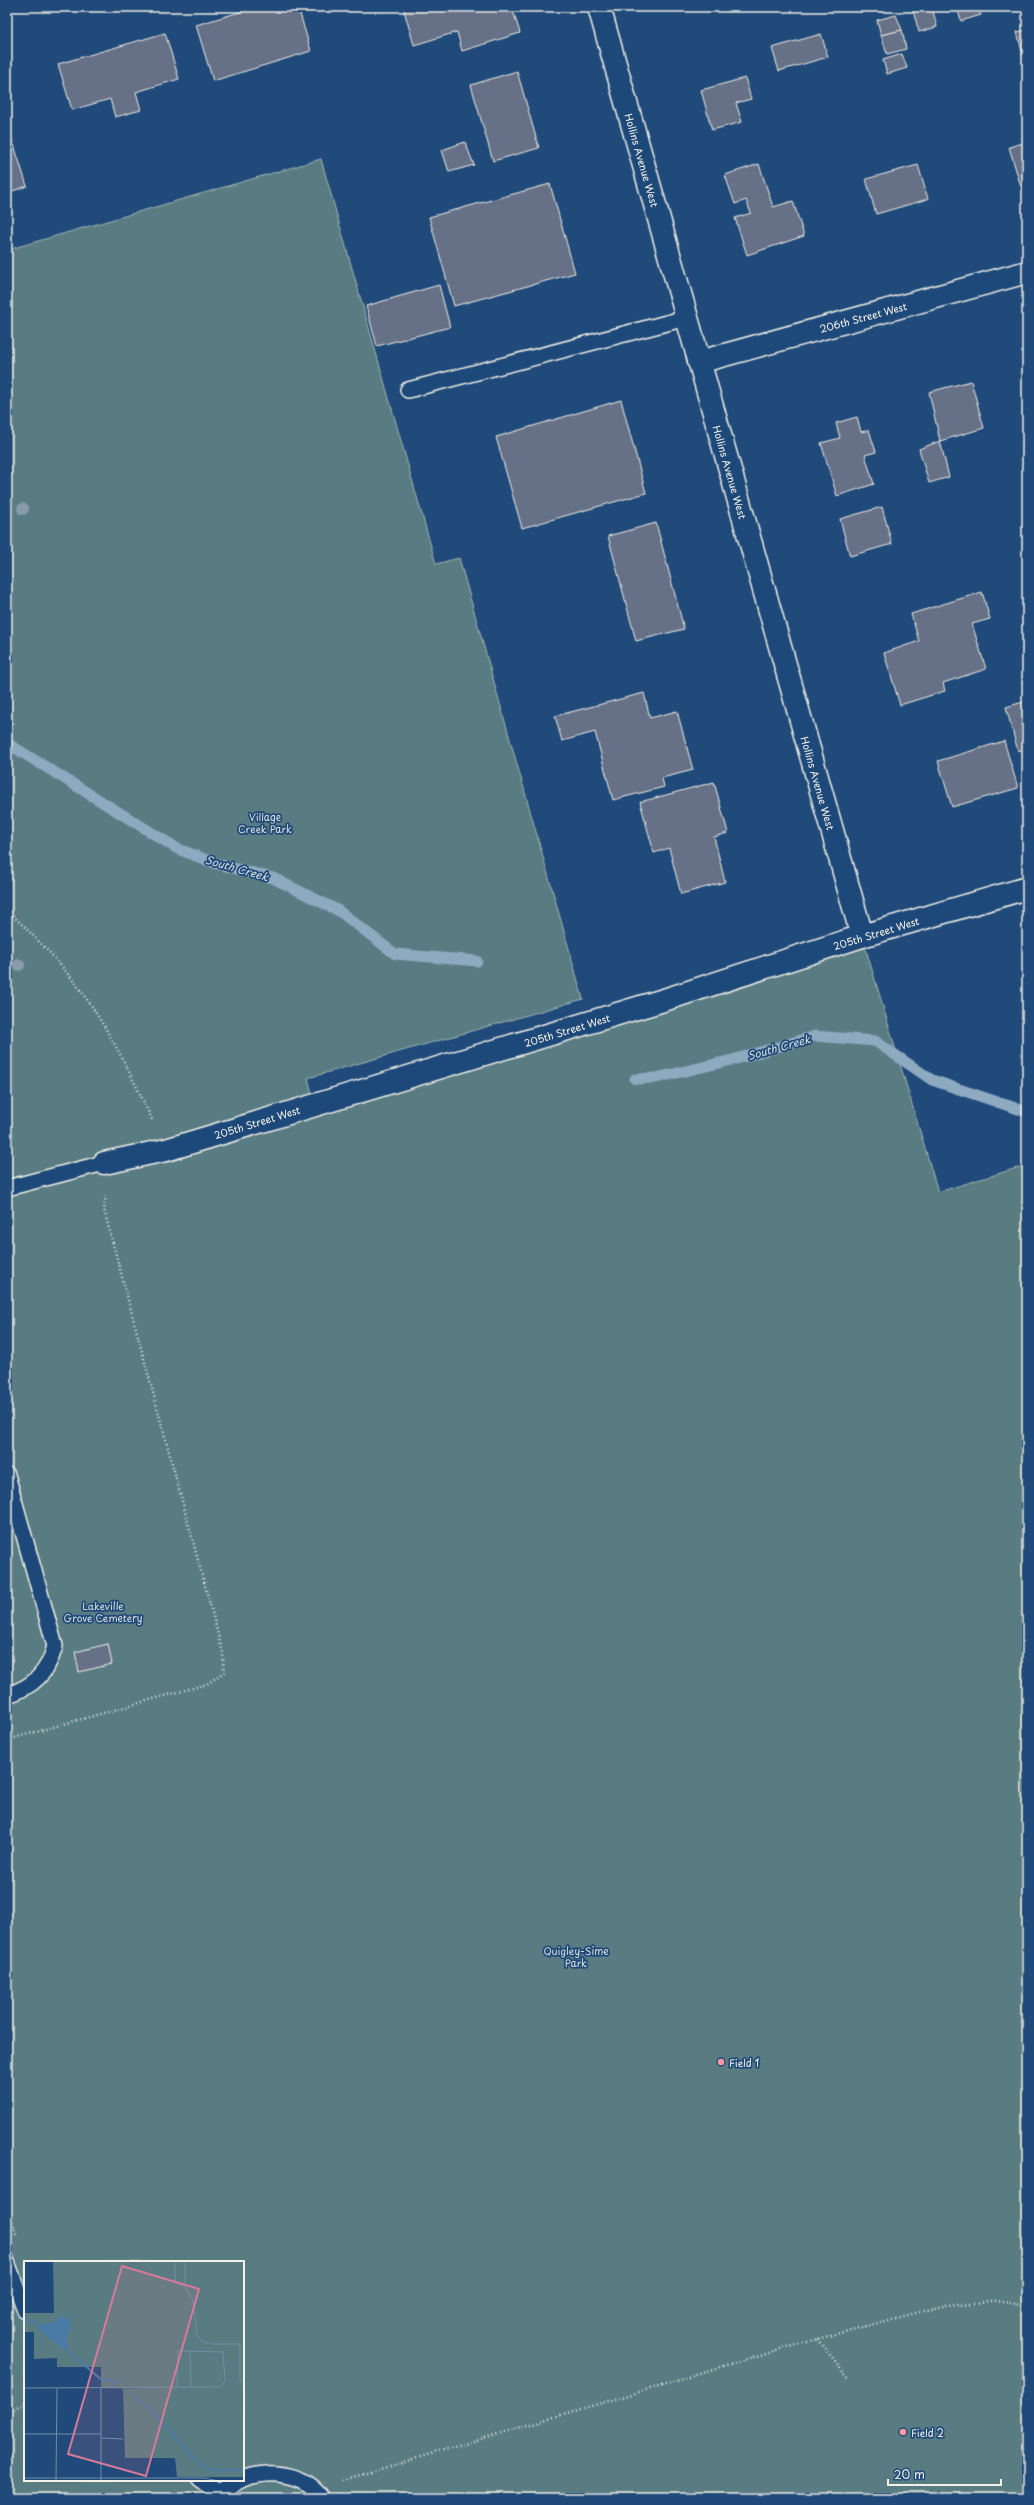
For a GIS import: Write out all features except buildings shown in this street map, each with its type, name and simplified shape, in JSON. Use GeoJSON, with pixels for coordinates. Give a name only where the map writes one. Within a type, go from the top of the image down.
{"type":"FeatureCollection","features":[{"type":"Feature","properties":{"kind":"street","name":"Hollins Avenue West"},"geometry":{"type":"LineString","coordinates":[[599,7],[862,936]]}},
{"type":"Feature","properties":{"kind":"street","name":"206th Street West"},"geometry":{"type":"LineString","coordinates":[[699,362],[1027,272]]}},
{"type":"Feature","properties":{"kind":"street","name":"205th Street West"},"geometry":{"type":"LineString","coordinates":[[104,1163],[166,1150],[667,999],[862,936],[1027,888]]}},
{"type":"Feature","properties":{"kind":"lane"},"geometry":{"type":"LineString","coordinates":[[408,390],[686,318]]}},
{"type":"Feature","properties":{"kind":"lane"},"geometry":{"type":"LineString","coordinates":[[7,1188],[104,1163]]}},
{"type":"Feature","properties":{"kind":"lane"},"geometry":{"type":"LineString","coordinates":[[7,1475],[53,1629],[55,1646],[50,1663],[40,1676],[26,1687],[7,1695]]}},
{"type":"Feature","properties":{"kind":"lane"},"geometry":{"type":"LineString","coordinates":[[7,2262],[24,2307]]}},
{"type":"Feature","properties":{"kind":"lane"},"geometry":{"type":"LineString","coordinates":[[244,2480],[273,2473],[301,2479],[319,2493]]}},
{"type":"Feature","properties":{"kind":"lane"},"geometry":{"type":"LineString","coordinates":[[201,2481],[216,2495],[240,2481]]}},
{"type":"Feature","properties":{"kind":"path"},"geometry":{"type":"LineString","coordinates":[[7,910],[65,970],[89,1005],[132,1077],[166,1150]]}},
{"type":"Feature","properties":{"kind":"path"},"geometry":{"type":"LineString","coordinates":[[7,1740],[207,1684],[224,1672],[223,1653],[104,1210],[107,1182],[104,1163]]}},
{"type":"Feature","properties":{"kind":"path"},"geometry":{"type":"LineString","coordinates":[[319,2493],[817,2339],[946,2305],[1004,2302],[1027,2305]]}},
{"type":"Feature","properties":{"kind":"path"},"geometry":{"type":"LineString","coordinates":[[817,2339],[849,2378]]}},
{"type":"Feature","properties":{"kind":"path"},"geometry":{"type":"LineString","coordinates":[[7,2413],[24,2403]]}},
{"type":"Feature","properties":{"kind":"green space","name":"Quigley-Sime Park"},"geometry":{"type":"Polygon","coordinates":[[[321,159],[436,564],[459,558],[583,999],[308,1078],[315,1105],[862,936],[938,1192],[1027,1165],[1027,2498],[7,2498],[7,250],[321,159]]]}},
{"type":"Feature","properties":{"kind":"waterway","name":"South Creek"},"geometry":{"type":"LineString","coordinates":[[7,743],[178,849],[217,864],[273,878],[339,911],[395,954],[477,961]]}},
{"type":"Feature","properties":{"kind":"waterway","name":"South Creek"},"geometry":{"type":"LineString","coordinates":[[635,1079],[656,1078],[736,1059],[815,1036],[875,1041],[932,1080],[1027,1112]]}},
{"type":"Feature","properties":{"kind":"place","name":"Field 1"},"geometry":{"type":"Point","coordinates":[721,2062]}},
{"type":"Feature","properties":{"kind":"place","name":"Field 2"},"geometry":{"type":"Point","coordinates":[903,2432]}},
{"type":"Feature","properties":{"kind":"park label","name":"Village Creek Park"},"geometry":{"type":"Point","coordinates":[265,822]}},
{"type":"Feature","properties":{"kind":"park label","name":"Lakeville Grove Cemetery"},"geometry":{"type":"Point","coordinates":[103,1610]}}]}
